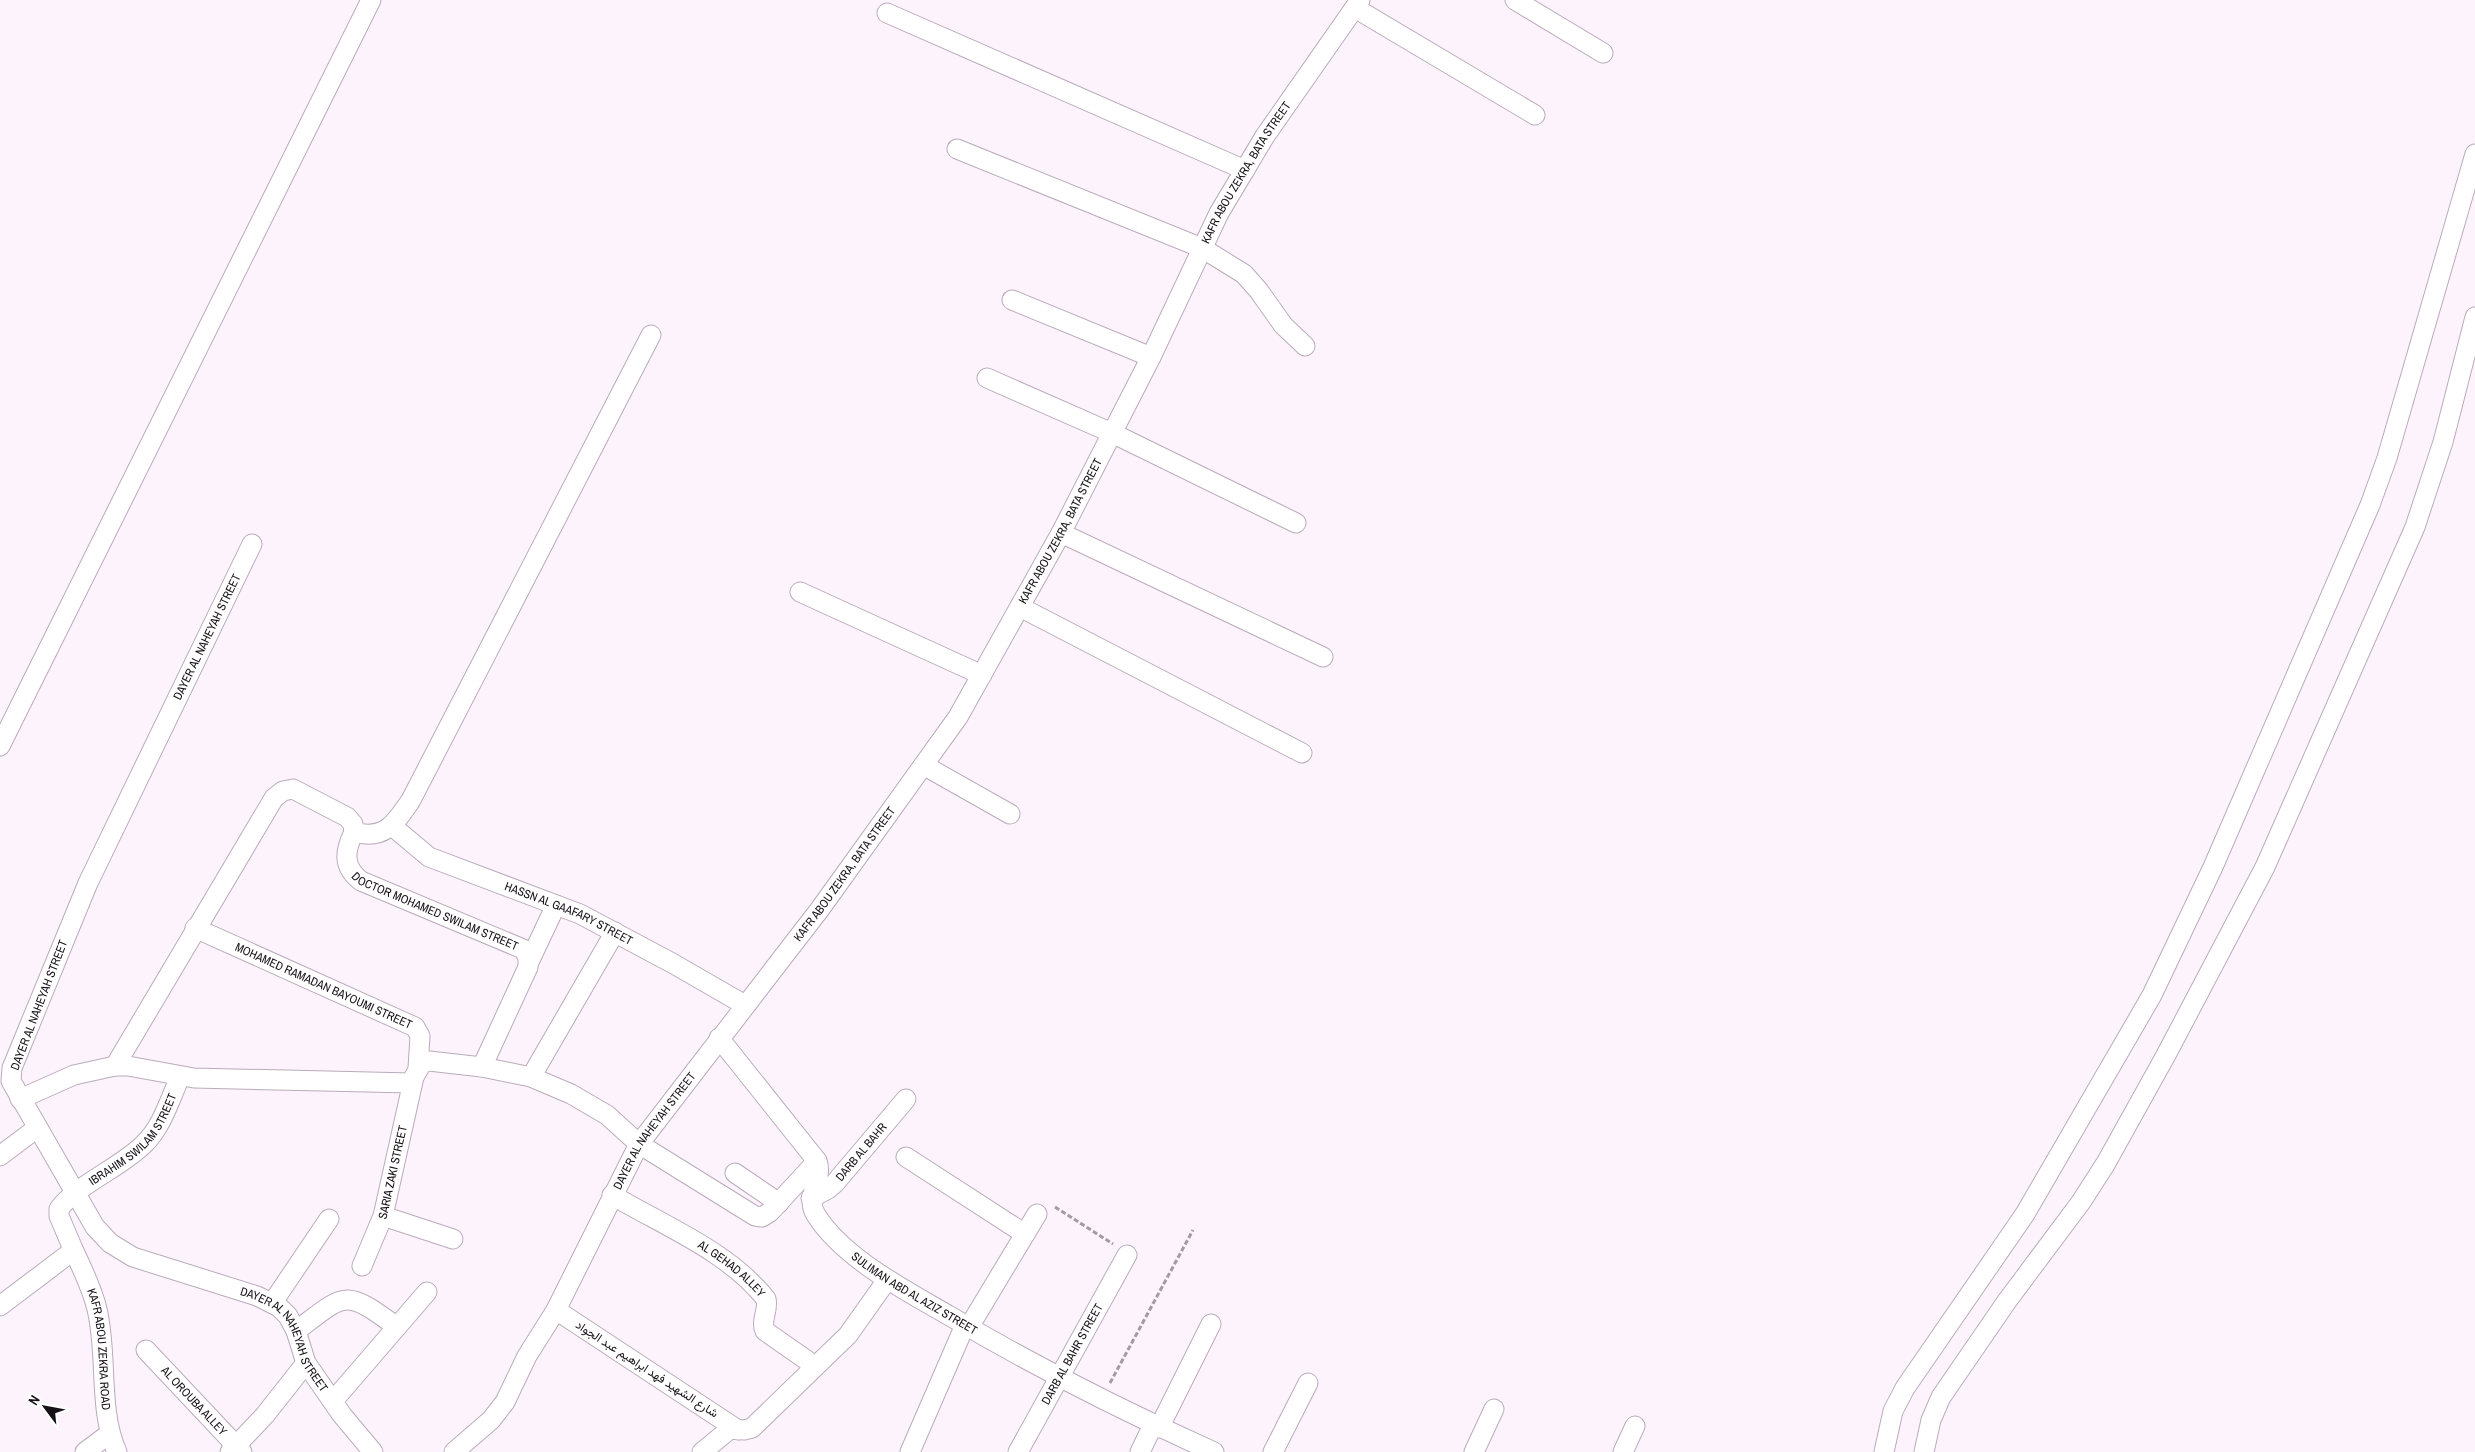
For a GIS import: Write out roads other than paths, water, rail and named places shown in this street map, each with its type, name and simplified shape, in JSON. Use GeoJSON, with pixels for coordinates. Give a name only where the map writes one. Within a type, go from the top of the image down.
{"type":"FeatureCollection","features":[{"type":"Feature","properties":{"kind":"street"},"geometry":{"type":"LineString","coordinates":[[0,746],[371,0]]}},
{"type":"Feature","properties":{"kind":"street"},"geometry":{"type":"LineString","coordinates":[[1515,0],[1604,54]]}},
{"type":"Feature","properties":{"kind":"street"},"geometry":{"type":"LineString","coordinates":[[1358,4],[1535,115]]}},
{"type":"Feature","properties":{"kind":"street","name":"KAFR ABOU ZEKRA, BATA STREET"},"geometry":{"type":"LineString","coordinates":[[719,1038],[820,909],[925,766],[958,717],[1062,533],[1151,357],[1202,248],[1245,170],[1265,136],[1358,4]]}},
{"type":"Feature","properties":{"kind":"street"},"geometry":{"type":"LineString","coordinates":[[887,13],[1245,170]]}},
{"type":"Feature","properties":{"kind":"street"},"geometry":{"type":"LineString","coordinates":[[958,149],[1202,248],[1244,274],[1259,291],[1283,325],[1305,346]]}},
{"type":"Feature","properties":{"kind":"street"},"geometry":{"type":"LineString","coordinates":[[1884,1452],[1893,1411],[1905,1388],[2025,1214],[2057,1162],[2152,995],[2213,867],[2370,505],[2384,466],[2430,316],[2475,154]]}},
{"type":"Feature","properties":{"kind":"street"},"geometry":{"type":"LineString","coordinates":[[1012,300],[1151,357]]}},
{"type":"Feature","properties":{"kind":"street"},"geometry":{"type":"LineString","coordinates":[[1924,1452],[1931,1420],[1941,1397],[2007,1301],[2081,1202],[2106,1163],[2171,1047],[2265,867],[2415,527],[2443,442],[2475,317]]}},
{"type":"Feature","properties":{"kind":"street"},"geometry":{"type":"LineString","coordinates":[[114,1066],[274,798],[283,791],[293,789],[347,817],[353,824],[354,832],[374,835],[392,826],[411,800],[651,335]]}},
{"type":"Feature","properties":{"kind":"street"},"geometry":{"type":"LineString","coordinates":[[987,378],[1112,434],[1296,523]]}},
{"type":"Feature","properties":{"kind":"street"},"geometry":{"type":"LineString","coordinates":[[1062,533],[1323,657]]}},
{"type":"Feature","properties":{"kind":"street","name":"DAYER AL NAHEYAH STREET"},"geometry":{"type":"LineString","coordinates":[[252,544],[88,883],[6,1081],[20,1099],[95,1227],[120,1250],[147,1262],[273,1302],[288,1316],[296,1331],[306,1363],[355,1433],[373,1452]]}},
{"type":"Feature","properties":{"kind":"street"},"geometry":{"type":"LineString","coordinates":[[800,592],[982,675]]}},
{"type":"Feature","properties":{"kind":"street"},"geometry":{"type":"LineString","coordinates":[[1020,606],[1302,753]]}},
{"type":"Feature","properties":{"kind":"street"},"geometry":{"type":"LineString","coordinates":[[925,766],[1010,814]]}},
{"type":"Feature","properties":{"kind":"street","name":"HASSN AL GAAFARY STREET"},"geometry":{"type":"LineString","coordinates":[[392,826],[429,857],[580,914],[744,1005]]}},
{"type":"Feature","properties":{"kind":"street","name":"DOCTOR MOHAMED SWILAM STREET"},"geometry":{"type":"LineString","coordinates":[[354,832],[346,853],[347,865],[361,881],[523,949],[529,962],[482,1067]]}},
{"type":"Feature","properties":{"kind":"street"},"geometry":{"type":"LineString","coordinates":[[529,962],[556,905]]}},
{"type":"Feature","properties":{"kind":"street","name":"MOHAMED RAMADAN BAYOUMI STREET"},"geometry":{"type":"LineString","coordinates":[[195,928],[414,1027],[420,1036],[415,1076]]}},
{"type":"Feature","properties":{"kind":"street"},"geometry":{"type":"LineString","coordinates":[[531,1077],[615,932]]}},
{"type":"Feature","properties":{"kind":"street"},"geometry":{"type":"LineString","coordinates":[[719,1038],[817,1161],[819,1171],[811,1198]]}},
{"type":"Feature","properties":{"kind":"street","name":"DAYER AL NAHEYAH STREET"},"geometry":{"type":"LineString","coordinates":[[454,1452],[491,1420],[505,1402],[527,1356],[556,1310],[639,1144],[719,1038]]}},
{"type":"Feature","properties":{"kind":"street"},"geometry":{"type":"LineString","coordinates":[[20,1099],[74,1075],[114,1066],[128,1066],[180,1077],[415,1076],[422,1063],[429,1061],[482,1067],[531,1077],[598,1109],[639,1144],[755,1216],[762,1217],[770,1212],[817,1161]]}},
{"type":"Feature","properties":{"kind":"street","name":"SARIA ZAKI STREET"},"geometry":{"type":"LineString","coordinates":[[362,1266],[383,1216],[415,1076]]}},
{"type":"Feature","properties":{"kind":"street","name":"IBRAHIM SWILAM STREET"},"geometry":{"type":"LineString","coordinates":[[73,1249],[59,1209],[75,1195],[144,1145],[159,1125],[180,1077]]}},
{"type":"Feature","properties":{"kind":"street","name":"DARB AL BAHR"},"geometry":{"type":"LineString","coordinates":[[811,1198],[828,1190],[906,1099]]}},
{"type":"Feature","properties":{"kind":"street"},"geometry":{"type":"LineString","coordinates":[[0,1156],[37,1128]]}},
{"type":"Feature","properties":{"kind":"street"},"geometry":{"type":"LineString","coordinates":[[906,1157],[1025,1234]]}},
{"type":"Feature","properties":{"kind":"street"},"geometry":{"type":"LineString","coordinates":[[735,1173],[779,1203]]}},
{"type":"Feature","properties":{"kind":"street","name":"AL GEHAD ALLEY"},"geometry":{"type":"LineString","coordinates":[[612,1195],[702,1246],[741,1275],[766,1299],[767,1307],[762,1326],[765,1331],[814,1366]]}},
{"type":"Feature","properties":{"kind":"street","name":"SULIMAN ABD AL AZIZ STREET"},"geometry":{"type":"LineString","coordinates":[[811,1198],[812,1206],[824,1224],[848,1249],[887,1280],[1058,1378],[1214,1452]]}},
{"type":"Feature","properties":{"kind":"street"},"geometry":{"type":"LineString","coordinates":[[910,1452],[967,1326],[1038,1214]]}},
{"type":"Feature","properties":{"kind":"street"},"geometry":{"type":"LineString","coordinates":[[383,1216],[452,1239]]}},
{"type":"Feature","properties":{"kind":"street"},"geometry":{"type":"LineString","coordinates":[[273,1302],[329,1219]]}},
{"type":"Feature","properties":{"kind":"street"},"geometry":{"type":"LineString","coordinates":[[0,1306],[63,1260],[73,1249]]}},
{"type":"Feature","properties":{"kind":"street","name":"KAFR ABOU ZEKRA ROAD"},"geometry":{"type":"LineString","coordinates":[[73,1249],[97,1308],[105,1372],[109,1434],[117,1452]]}},
{"type":"Feature","properties":{"kind":"street","name":"DARB AL BAHR STREET"},"geometry":{"type":"LineString","coordinates":[[1018,1452],[1127,1255]]}},
{"type":"Feature","properties":{"kind":"street"},"geometry":{"type":"LineString","coordinates":[[702,1452],[730,1429],[752,1428],[848,1334],[887,1280]]}},
{"type":"Feature","properties":{"kind":"street"},"geometry":{"type":"LineString","coordinates":[[333,1401],[427,1292]]}},
{"type":"Feature","properties":{"kind":"street"},"geometry":{"type":"LineString","coordinates":[[296,1331],[336,1301],[346,1299],[356,1301],[397,1327]]}},
{"type":"Feature","properties":{"kind":"street","name":"شارع الشهيد فهد ابراهيم عبد الجواد"},"geometry":{"type":"LineString","coordinates":[[556,1310],[738,1430]]}},
{"type":"Feature","properties":{"kind":"street"},"geometry":{"type":"LineString","coordinates":[[1140,1452],[1211,1324]]}},
{"type":"Feature","properties":{"kind":"street","name":"AL OROUBA ALLEY"},"geometry":{"type":"LineString","coordinates":[[146,1350],[236,1450]]}},
{"type":"Feature","properties":{"kind":"street"},"geometry":{"type":"LineString","coordinates":[[236,1450],[306,1363]]}},
{"type":"Feature","properties":{"kind":"street"},"geometry":{"type":"LineString","coordinates":[[1273,1452],[1308,1383]]}},
{"type":"Feature","properties":{"kind":"street"},"geometry":{"type":"LineString","coordinates":[[1474,1452],[1494,1409]]}},
{"type":"Feature","properties":{"kind":"street"},"geometry":{"type":"LineString","coordinates":[[1623,1452],[1635,1426]]}},
{"type":"Feature","properties":{"kind":"street"},"geometry":{"type":"LineString","coordinates":[[85,1452],[109,1434]]}}]}
